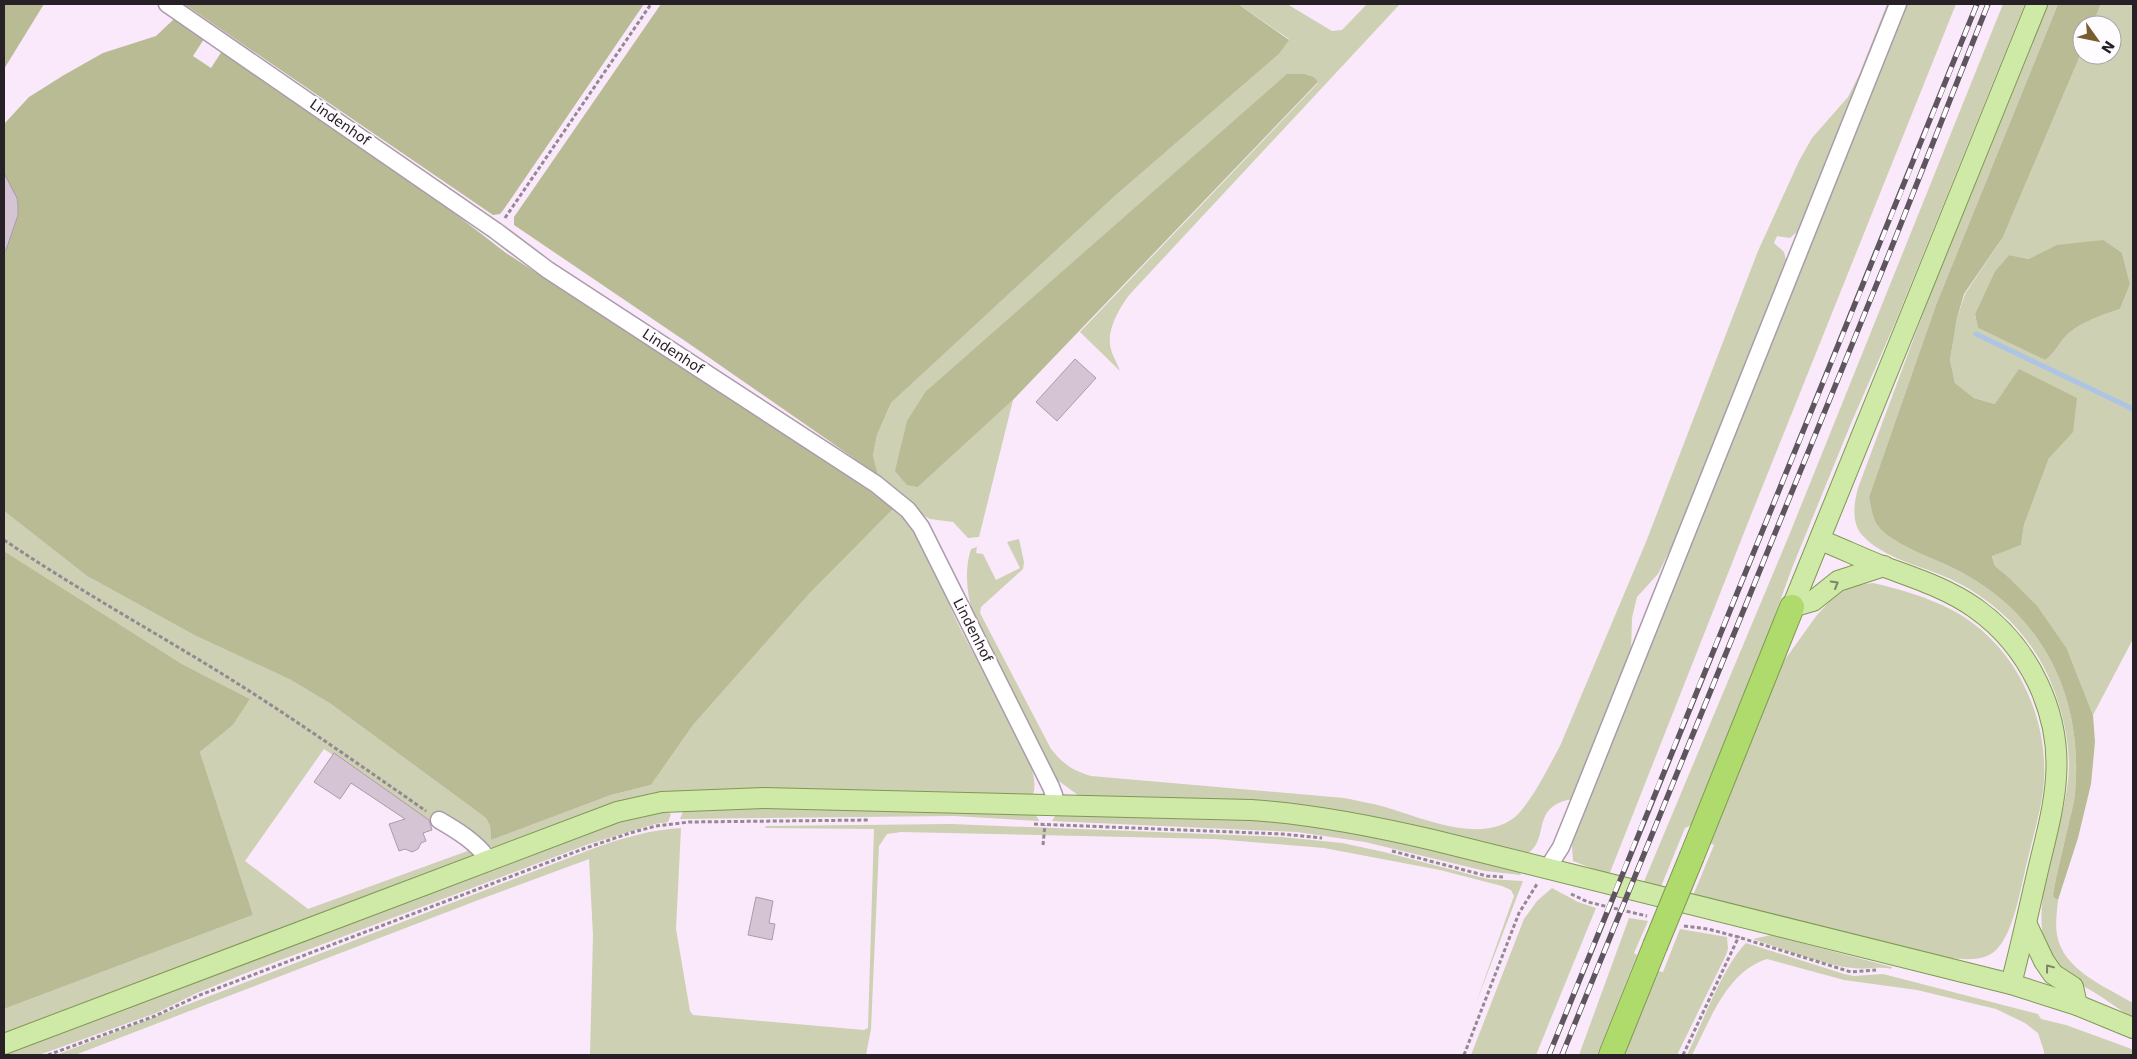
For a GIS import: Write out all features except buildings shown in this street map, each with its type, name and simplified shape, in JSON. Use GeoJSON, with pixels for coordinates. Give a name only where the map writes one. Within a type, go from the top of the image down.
{"type":"FeatureCollection","features":[{"type":"Feature","properties":{"kind":"highway"},"geometry":{"type":"LineString","coordinates":[[1611,1055],[1792,607]]}},
{"type":"Feature","properties":{"kind":"main road"},"geometry":{"type":"LineString","coordinates":[[1792,607],[2037,4]]}},
{"type":"Feature","properties":{"kind":"main road"},"geometry":{"type":"LineString","coordinates":[[1820,540],[1941,589],[1974,607],[1988,618],[2019,650],[2034,675],[2045,700],[2055,739],[2056,776],[2052,807],[2027,925],[2010,984]]}},
{"type":"Feature","properties":{"kind":"main road"},"geometry":{"type":"LineString","coordinates":[[1792,607],[1813,601],[1838,581],[1884,566]]}},
{"type":"Feature","properties":{"kind":"main road"},"geometry":{"type":"LineString","coordinates":[[4,1044],[617,812],[662,802],[764,798],[1242,810],[1314,816],[1389,830],[1544,878],[1744,918],[2010,984],[2077,1005],[2133,1028]]}},
{"type":"Feature","properties":{"kind":"main road"},"geometry":{"type":"LineString","coordinates":[[2027,925],[2044,961],[2053,974],[2072,987],[2077,1005]]}},
{"type":"Feature","properties":{"kind":"street","name":"Lindenhof"},"geometry":{"type":"LineString","coordinates":[[167,4],[496,231],[548,270],[876,484],[908,510],[921,527],[1046,778],[1054,795],[1050,805]]}},
{"type":"Feature","properties":{"kind":"street"},"geometry":{"type":"LineString","coordinates":[[1544,878],[1561,847],[1580,801],[1898,4]]}},
{"type":"Feature","properties":{"kind":"street"},"geometry":{"type":"LineString","coordinates":[[439,820],[466,837],[482,850],[489,860]]}},
{"type":"Feature","properties":{"kind":"path"},"geometry":{"type":"LineString","coordinates":[[496,231],[651,4]]}},
{"type":"Feature","properties":{"kind":"path"},"geometry":{"type":"LineString","coordinates":[[4,540],[57,575],[224,675],[293,719],[439,820]]}},
{"type":"Feature","properties":{"kind":"path"},"geometry":{"type":"LineString","coordinates":[[1043,845],[1050,805]]}},
{"type":"Feature","properties":{"kind":"path"},"geometry":{"type":"LineString","coordinates":[[48,1055],[155,1016],[200,994],[582,849],[630,833],[656,826],[689,822],[873,820]]}},
{"type":"Feature","properties":{"kind":"path"},"geometry":{"type":"LineString","coordinates":[[1026,824],[1282,834],[1325,838]]}},
{"type":"Feature","properties":{"kind":"path"},"geometry":{"type":"LineString","coordinates":[[1386,849],[1487,876],[1512,878]]}},
{"type":"Feature","properties":{"kind":"path"},"geometry":{"type":"LineString","coordinates":[[1530,880],[1544,878]]}},
{"type":"Feature","properties":{"kind":"path"},"geometry":{"type":"LineString","coordinates":[[1464,1055],[1519,913],[1544,878]]}},
{"type":"Feature","properties":{"kind":"path"},"geometry":{"type":"LineString","coordinates":[[1566,892],[1588,902],[1650,917]]}},
{"type":"Feature","properties":{"kind":"path"},"geometry":{"type":"LineString","coordinates":[[1683,1055],[1738,937],[1744,918]]}},
{"type":"Feature","properties":{"kind":"path"},"geometry":{"type":"LineString","coordinates":[[1676,924],[1708,929],[1738,937],[1851,972],[1884,970]]}},
{"type":"Feature","properties":{"kind":"green space"},"geometry":{"type":"Polygon","coordinates":[[[4,4],[44,4],[4,69],[4,4]]]}},
{"type":"Feature","properties":{"kind":"green space"},"geometry":{"type":"Polygon","coordinates":[[[184,4],[644,4],[504,209],[500,214],[493,215],[184,4]]]}},
{"type":"Feature","properties":{"kind":"green space"},"geometry":{"type":"Polygon","coordinates":[[[661,4],[1238,4],[1289,40],[1279,54],[1116,195],[891,403],[877,435],[873,455],[878,475],[514,225],[514,217],[661,4]]]}},
{"type":"Feature","properties":{"kind":"green space"},"geometry":{"type":"Polygon","coordinates":[[[1238,4],[1287,4],[1332,31],[1342,30],[1367,4],[1400,4],[1130,294],[1122,305],[1113,324],[1110,338],[1110,345],[1120,371],[1080,332],[1318,83],[1314,77],[1305,74],[1287,75],[926,391],[918,487],[1013,400],[979,537],[968,538],[953,522],[930,519],[919,513],[907,498],[878,475],[873,455],[877,435],[891,403],[1116,195],[1279,54],[1289,39],[1238,4]]]}},
{"type":"Feature","properties":{"kind":"green space"},"geometry":{"type":"Polygon","coordinates":[[[1887,4],[1892,4],[1799,230],[1790,238],[1777,236],[1774,243],[1784,252],[1786,260],[1674,542],[1658,574],[1637,597],[1632,618],[1631,651],[1576,794],[1573,799],[1559,803],[1551,808],[1545,816],[1534,848],[1527,854],[1455,838],[1082,798],[1056,779],[973,615],[967,582],[971,549],[977,547],[976,553],[983,554],[996,580],[1020,568],[1007,542],[1019,539],[1024,562],[1023,569],[981,607],[980,613],[1051,749],[1059,758],[1079,772],[1091,776],[1344,798],[1380,806],[1436,823],[1473,829],[1491,828],[1507,823],[1520,812],[1537,789],[1560,746],[1646,542],[1758,251],[1799,161],[1812,138],[1848,97],[1859,75],[1887,4]]]}},
{"type":"Feature","properties":{"kind":"green space"},"geometry":{"type":"Polygon","coordinates":[[[1903,4],[1956,4],[1609,875],[1573,861],[1572,846],[1575,830],[1903,4]]]}},
{"type":"Feature","properties":{"kind":"green space"},"geometry":{"type":"Polygon","coordinates":[[[2003,4],[2025,4],[1895,323],[1852,421],[1792,568],[1760,656],[1692,825],[1685,828],[1660,889],[1643,884],[1790,533],[2003,4]]]}},
{"type":"Feature","properties":{"kind":"green space"},"geometry":{"type":"Polygon","coordinates":[[[2048,4],[2058,4],[1936,305],[1869,497],[1874,520],[1884,532],[1900,543],[1980,583],[2008,605],[2031,630],[2049,658],[2063,688],[2072,721],[2076,756],[2074,797],[2053,894],[2054,898],[2058,900],[2057,935],[2061,947],[2077,968],[2099,984],[2133,1003],[2133,1018],[2063,974],[2053,959],[2043,937],[2041,917],[2043,896],[2063,808],[2069,766],[2068,745],[2062,714],[2043,666],[2020,632],[1990,603],[1955,581],[1897,558],[1878,548],[1862,535],[1855,518],[1858,488],[1940,268],[2048,4]]]}},
{"type":"Feature","properties":{"kind":"green space"},"geometry":{"type":"Polygon","coordinates":[[[2058,4],[2101,4],[2096,15],[2072,15],[2072,65],[2076,65],[2003,237],[1964,294],[1957,318],[1950,360],[1955,383],[1974,398],[1995,404],[2019,369],[2077,398],[2073,432],[2049,458],[2024,525],[2021,545],[1992,556],[1995,566],[2037,606],[2067,649],[2093,715],[2095,742],[2091,784],[2078,838],[2058,900],[2054,898],[2053,894],[2074,797],[2076,756],[2072,721],[2063,688],[2049,658],[2031,630],[2008,605],[1980,583],[1891,538],[1878,526],[1872,512],[1869,497],[1936,305],[2058,4]]]}},
{"type":"Feature","properties":{"kind":"green space"},"geometry":{"type":"Polygon","coordinates":[[[2101,4],[2133,4],[2133,639],[2093,715],[2067,649],[2006,575],[1995,566],[1992,555],[2021,545],[2024,525],[2049,458],[1995,404],[1974,398],[1955,383],[1950,360],[1957,318],[1965,294],[2003,237],[2076,65],[2122,65],[2122,15],[2096,15],[2101,4]],[[2122,253],[2029,259],[2009,255],[1995,271],[1975,314],[1978,328],[2045,360],[2066,336],[2080,325],[2120,309],[2130,284],[2122,253]]]}},
{"type":"Feature","properties":{"kind":"green space"},"geometry":{"type":"Polygon","coordinates":[[[174,19],[204,39],[193,56],[211,68],[222,51],[423,189],[506,253],[825,460],[894,508],[809,594],[693,725],[651,785],[611,795],[491,840],[490,826],[486,818],[331,704],[291,680],[196,636],[87,576],[4,511],[4,237],[15,223],[18,206],[17,198],[4,182],[4,124],[29,97],[64,75],[103,53],[156,36],[174,19]]]}},
{"type":"Feature","properties":{"kind":"green space"},"geometry":{"type":"Polygon","coordinates":[[[1287,74],[1305,74],[1314,77],[1318,82],[1013,400],[918,487],[907,485],[895,471],[907,421],[926,391],[1287,74]]]}},
{"type":"Feature","properties":{"kind":"green space"},"geometry":{"type":"Polygon","coordinates":[[[2103,240],[2122,253],[2130,284],[2120,309],[2080,325],[2066,336],[2045,360],[1978,328],[1975,314],[1995,271],[2009,255],[2029,259],[2057,245],[2103,240]]]}},
{"type":"Feature","properties":{"kind":"green space"},"geometry":{"type":"Polygon","coordinates":[[[894,508],[916,534],[925,549],[960,628],[1020,741],[1033,776],[1033,794],[1025,798],[702,792],[497,850],[435,816],[429,820],[334,753],[333,755],[324,749],[245,861],[308,909],[473,849],[473,859],[4,1037],[4,1009],[253,915],[200,752],[233,725],[250,699],[182,664],[4,551],[4,511],[87,576],[196,636],[291,680],[331,704],[486,818],[490,826],[491,840],[611,795],[651,785],[693,725],[809,594],[894,508]]]}},
{"type":"Feature","properties":{"kind":"green space"},"geometry":{"type":"Polygon","coordinates":[[[4,551],[182,664],[250,699],[233,725],[200,752],[253,915],[4,1009],[4,551]]]}},
{"type":"Feature","properties":{"kind":"green space"},"geometry":{"type":"Polygon","coordinates":[[[1873,583],[1933,601],[1974,624],[1993,641],[2009,660],[2033,705],[2044,755],[2044,781],[2037,822],[2012,922],[2002,943],[1995,951],[1984,957],[1973,959],[1948,958],[1692,898],[1714,845],[1710,843],[1781,665],[1817,615],[1830,601],[1842,591],[1857,585],[1873,583]]]}},
{"type":"Feature","properties":{"kind":"green space"},"geometry":{"type":"Polygon","coordinates":[[[710,807],[1035,813],[1039,821],[954,816],[680,819],[684,809],[710,807]]]}},
{"type":"Feature","properties":{"kind":"green space"},"geometry":{"type":"Polygon","coordinates":[[[663,810],[671,814],[668,822],[655,824],[589,844],[241,975],[197,993],[156,1013],[39,1055],[4,1055],[4,1053],[618,821],[663,810]]]}},
{"type":"Feature","properties":{"kind":"green space"},"geometry":{"type":"Polygon","coordinates":[[[1057,813],[1266,819],[1377,835],[1519,871],[1521,875],[1485,871],[1365,842],[1297,832],[1052,821],[1057,813]]]}},
{"type":"Feature","properties":{"kind":"green space"},"geometry":{"type":"Polygon","coordinates":[[[951,824],[1282,837],[1342,843],[1488,879],[1523,881],[1476,1003],[1514,896],[1511,890],[1502,886],[1440,870],[1324,848],[1215,839],[901,832],[887,834],[879,846],[871,1029],[866,1055],[590,1055],[593,935],[589,859],[75,1055],[56,1055],[614,841],[636,835],[681,828],[676,929],[690,1011],[693,1015],[864,1030],[868,1028],[874,829],[765,828],[766,826],[951,824]]]}},
{"type":"Feature","properties":{"kind":"green space"},"geometry":{"type":"Polygon","coordinates":[[[1552,888],[1578,902],[1596,908],[1536,1055],[1471,1055],[1524,919],[1537,901],[1552,888]]]}},
{"type":"Feature","properties":{"kind":"green space"},"geometry":{"type":"Polygon","coordinates":[[[1629,918],[1648,921],[1634,953],[1637,955],[1597,1055],[1579,1055],[1629,918]]]}},
{"type":"Feature","properties":{"kind":"green space"},"geometry":{"type":"Polygon","coordinates":[[[1680,929],[1727,937],[1728,949],[1726,955],[1677,1055],[1623,1055],[1658,971],[1663,972],[1680,929]]]}},
{"type":"Feature","properties":{"kind":"green space"},"geometry":{"type":"Polygon","coordinates":[[[1771,935],[1892,967],[1891,969],[1858,968],[1829,964],[1753,939],[1771,935]]]}},
{"type":"Feature","properties":{"kind":"green space"},"geometry":{"type":"Polygon","coordinates":[[[1746,943],[1844,974],[1854,976],[1883,974],[2038,1014],[2041,1019],[2066,1025],[2129,1048],[2133,1050],[2133,1055],[2044,1055],[2038,1033],[2025,1023],[1996,1009],[1917,990],[1844,980],[1767,959],[1753,965],[1730,986],[1713,1013],[1692,1055],[1687,1055],[1721,980],[1737,953],[1746,943]]]}},
{"type":"Feature","properties":{"kind":"waterway"},"geometry":{"type":"LineString","coordinates":[[1976,334],[2133,409]]}},
{"type":"Feature","properties":{"kind":"railway"},"geometry":{"type":"LineString","coordinates":[[1549,1055],[1977,4]]}},
{"type":"Feature","properties":{"kind":"railway"},"geometry":{"type":"LineString","coordinates":[[1562,1055],[1889,254],[1988,4]]}}]}
